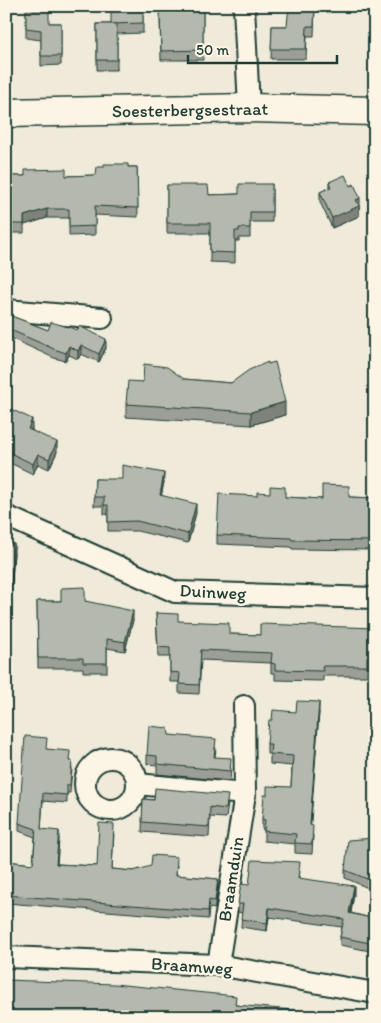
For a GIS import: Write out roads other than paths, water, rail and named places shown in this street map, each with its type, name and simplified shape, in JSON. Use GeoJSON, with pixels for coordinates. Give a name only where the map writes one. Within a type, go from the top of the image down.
{"type":"FeatureCollection","features":[{"type":"Feature","properties":{"kind":"main road","name":"Soesterbergsestraat"},"geometry":{"type":"LineString","coordinates":[[6,113],[248,108],[375,111]]}},
{"type":"Feature","properties":{"kind":"street"},"geometry":{"type":"LineString","coordinates":[[244,6],[248,108]]}},
{"type":"Feature","properties":{"kind":"street"},"geometry":{"type":"LineString","coordinates":[[6,310],[102,318]]}},
{"type":"Feature","properties":{"kind":"street","name":"Duinweg"},"geometry":{"type":"LineString","coordinates":[[6,516],[174,592],[375,598]]}},
{"type":"Feature","properties":{"kind":"street","name":"Braamduin"},"geometry":{"type":"LineString","coordinates":[[218,965],[245,794],[244,706]]}},
{"type":"Feature","properties":{"kind":"street"},"geometry":{"type":"LineString","coordinates":[[137,784],[245,794]]}},
{"type":"Feature","properties":{"kind":"street","name":"Braamweg"},"geometry":{"type":"LineString","coordinates":[[6,957],[218,965],[375,993]]}}]}
